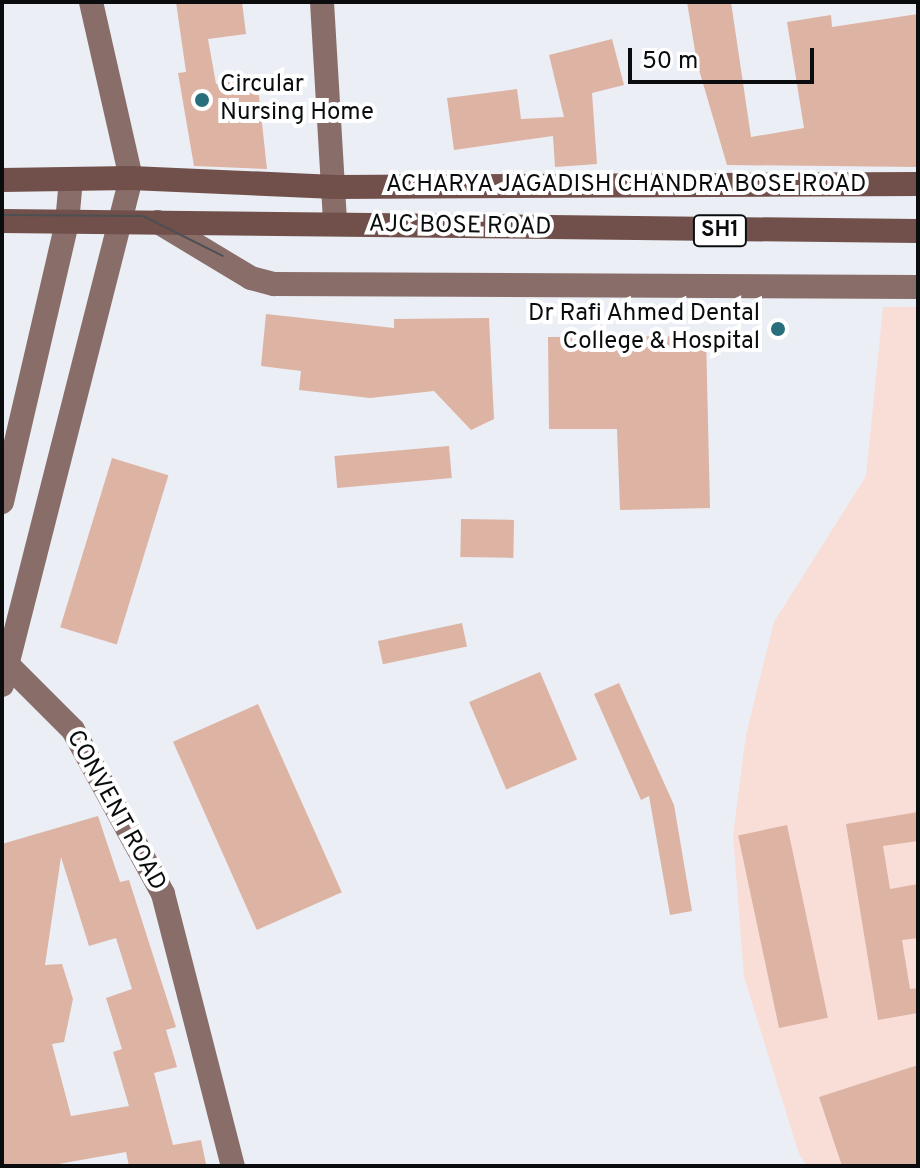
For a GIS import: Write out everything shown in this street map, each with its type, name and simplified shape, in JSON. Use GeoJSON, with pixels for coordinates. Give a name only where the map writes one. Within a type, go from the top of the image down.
{"type":"FeatureCollection","features":[{"type":"Feature","properties":{"kind":"main road","name":"ACHARYA JAGADISH CHANDRA BOSE ROAD"},"geometry":{"type":"LineString","coordinates":[[2,180],[131,178],[335,187],[918,184]]}},
{"type":"Feature","properties":{"kind":"main road","name":"AJC BOSE ROAD"},"geometry":{"type":"LineString","coordinates":[[2,221],[123,219],[158,222],[918,231]]}},
{"type":"Feature","properties":{"kind":"street"},"geometry":{"type":"LineString","coordinates":[[4,674],[123,219],[131,178],[91,2]]}},
{"type":"Feature","properties":{"kind":"street"},"geometry":{"type":"LineString","coordinates":[[322,2],[335,224]]}},
{"type":"Feature","properties":{"kind":"street"},"geometry":{"type":"LineString","coordinates":[[2,502],[67,220],[71,179]]}},
{"type":"Feature","properties":{"kind":"street"},"geometry":{"type":"LineString","coordinates":[[158,222],[251,278],[274,284],[918,287]]}},
{"type":"Feature","properties":{"kind":"street","name":"CONVENT ROAD"},"geometry":{"type":"LineString","coordinates":[[4,674],[73,730],[163,894],[233,1166]]}},
{"type":"Feature","properties":{"kind":"shaded area"},"geometry":{"type":"Polygon","coordinates":[[[883,307],[918,307],[918,1166],[807,1166],[799,1154],[744,977],[733,836],[746,735],[774,622],[866,476],[883,307]]]}},
{"type":"Feature","properties":{"kind":"building"},"geometry":{"type":"Polygon","coordinates":[[[176,2],[242,2],[246,34],[208,39],[216,84],[257,78],[267,169],[194,166],[178,73],[186,72],[176,2]]]}},
{"type":"Feature","properties":{"kind":"building"},"geometry":{"type":"Polygon","coordinates":[[[687,2],[731,2],[751,137],[804,128],[787,22],[831,15],[832,27],[918,14],[918,167],[727,165],[697,63],[687,2]]]}},
{"type":"Feature","properties":{"kind":"building"},"geometry":{"type":"Polygon","coordinates":[[[612,39],[624,85],[592,93],[597,164],[555,167],[553,136],[454,150],[447,98],[517,89],[521,119],[564,117],[549,55],[612,39]]]}},
{"type":"Feature","properties":{"kind":"building"},"geometry":{"type":"Polygon","coordinates":[[[266,314],[394,328],[394,319],[489,318],[494,419],[471,430],[434,391],[370,398],[299,390],[301,371],[261,366],[266,314]]]}},
{"type":"Feature","properties":{"kind":"building"},"geometry":{"type":"Polygon","coordinates":[[[706,336],[710,508],[620,510],[617,429],[549,429],[548,337],[706,336]]]}},
{"type":"Feature","properties":{"kind":"building"},"geometry":{"type":"Polygon","coordinates":[[[449,446],[452,478],[337,488],[334,456],[449,446]]]}},
{"type":"Feature","properties":{"kind":"building"},"geometry":{"type":"Polygon","coordinates":[[[112,458],[168,475],[117,645],[60,627],[112,458]]]}},
{"type":"Feature","properties":{"kind":"building"},"geometry":{"type":"Polygon","coordinates":[[[461,519],[514,520],[513,558],[460,557],[461,519]]]}},
{"type":"Feature","properties":{"kind":"building"},"geometry":{"type":"Polygon","coordinates":[[[462,623],[467,646],[383,664],[378,641],[462,623]]]}},
{"type":"Feature","properties":{"kind":"building"},"geometry":{"type":"Polygon","coordinates":[[[540,672],[577,759],[506,790],[469,702],[540,672]]]}},
{"type":"Feature","properties":{"kind":"building"},"geometry":{"type":"Polygon","coordinates":[[[619,683],[674,805],[692,911],[670,915],[649,796],[641,800],[594,694],[619,683]]]}},
{"type":"Feature","properties":{"kind":"building"},"geometry":{"type":"Polygon","coordinates":[[[258,704],[342,892],[257,930],[173,742],[258,704]]]}},
{"type":"Feature","properties":{"kind":"building"},"geometry":{"type":"Polygon","coordinates":[[[918,812],[918,841],[883,846],[890,889],[918,884],[918,938],[902,940],[910,989],[918,988],[918,1013],[878,1020],[846,824],[918,812]]]}},
{"type":"Feature","properties":{"kind":"building"},"geometry":{"type":"Polygon","coordinates":[[[98,816],[120,882],[129,880],[176,1027],[166,1030],[177,1067],[154,1073],[173,1145],[201,1140],[206,1164],[129,1166],[126,1152],[47,1166],[2,1166],[2,844],[98,816]],[[61,857],[45,965],[62,964],[73,999],[64,1042],[52,1044],[71,1116],[129,1106],[113,1052],[122,1049],[106,998],[132,989],[116,938],[89,946],[61,857]]]}},
{"type":"Feature","properties":{"kind":"building"},"geometry":{"type":"Polygon","coordinates":[[[787,825],[828,1018],[779,1028],[738,835],[787,825]]]}},
{"type":"Feature","properties":{"kind":"building"},"geometry":{"type":"Polygon","coordinates":[[[918,1065],[918,1166],[842,1166],[819,1097],[918,1065]]]}},
{"type":"Feature","properties":{"kind":"tram line"},"geometry":{"type":"LineString","coordinates":[[2,215],[143,216],[223,256]]}},
{"type":"Feature","properties":{"kind":"place","name":"Circular Nursing Home"},"geometry":{"type":"Point","coordinates":[202,100]}},
{"type":"Feature","properties":{"kind":"place","name":"Dr Rafi Ahmed Dental College & Hospital"},"geometry":{"type":"Point","coordinates":[778,329]}}]}
